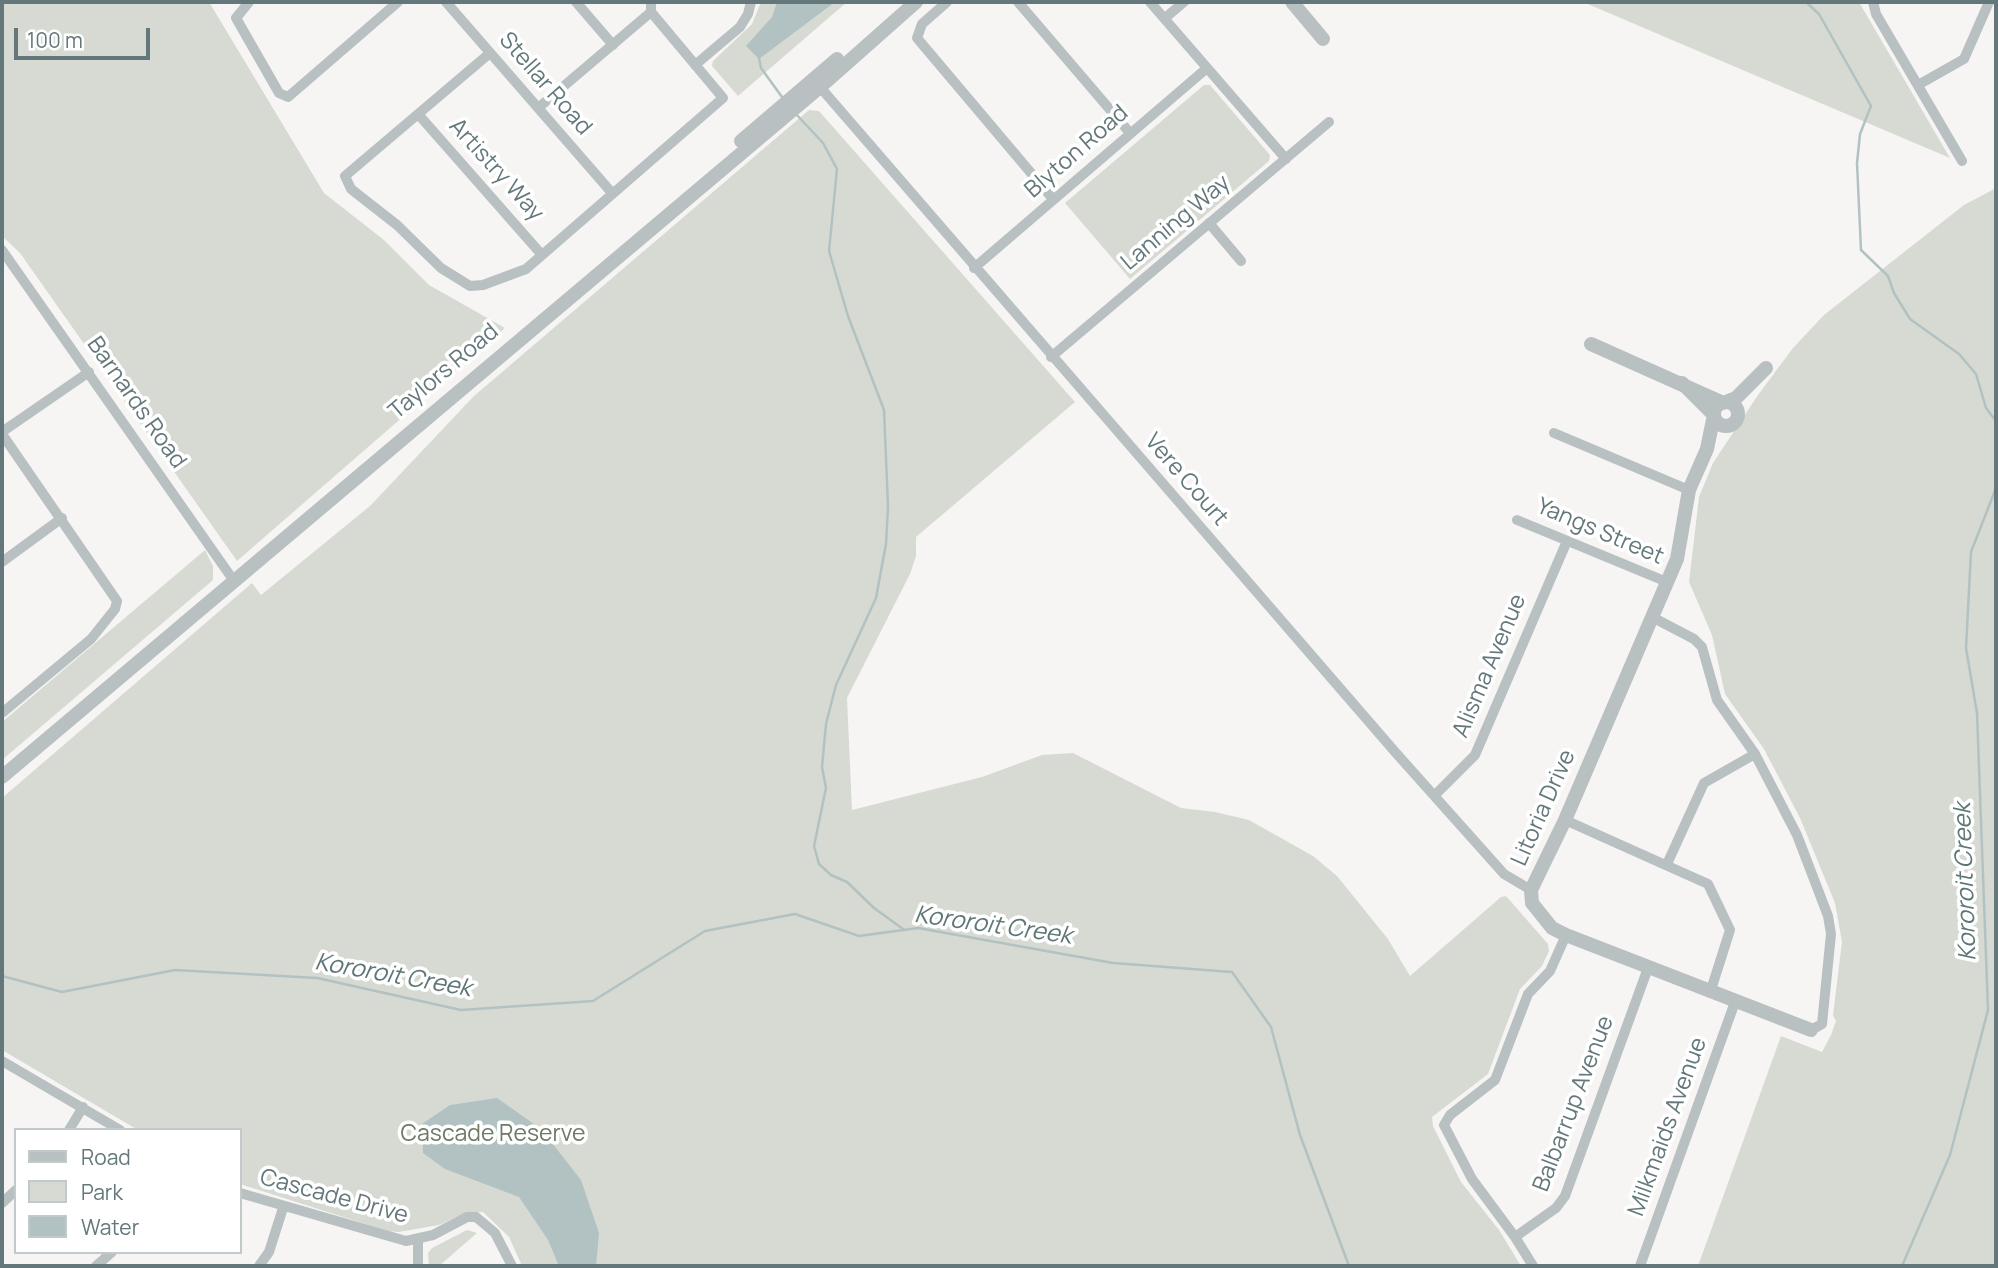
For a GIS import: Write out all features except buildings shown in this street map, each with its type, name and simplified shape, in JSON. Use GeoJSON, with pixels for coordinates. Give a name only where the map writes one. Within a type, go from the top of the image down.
{"type":"FeatureCollection","features":[{"type":"Feature","properties":{"kind":"street"},"geometry":{"type":"LineString","coordinates":[[249,2],[236,18],[279,93],[288,97],[398,2]]}},
{"type":"Feature","properties":{"kind":"street","name":"Stellar Road"},"geometry":{"type":"LineString","coordinates":[[446,2],[612,193]]}},
{"type":"Feature","properties":{"kind":"street"},"geometry":{"type":"LineString","coordinates":[[576,2],[613,44]]}},
{"type":"Feature","properties":{"kind":"street"},"geometry":{"type":"LineString","coordinates":[[695,65],[740,27],[751,2]]}},
{"type":"Feature","properties":{"kind":"street"},"geometry":{"type":"LineString","coordinates":[[699,188],[703,176],[721,159],[867,35],[900,2]]}},
{"type":"Feature","properties":{"kind":"street","name":"Taylors Road"},"geometry":{"type":"LineString","coordinates":[[2,777],[820,87],[916,2]]}},
{"type":"Feature","properties":{"kind":"street"},"geometry":{"type":"LineString","coordinates":[[947,2],[922,24],[917,38],[1053,199]]}},
{"type":"Feature","properties":{"kind":"street"},"geometry":{"type":"LineString","coordinates":[[1018,2],[1130,133]]}},
{"type":"Feature","properties":{"kind":"street"},"geometry":{"type":"LineString","coordinates":[[1150,2],[1286,159]]}},
{"type":"Feature","properties":{"kind":"street"},"geometry":{"type":"LineString","coordinates":[[1165,18],[1184,2]]}},
{"type":"Feature","properties":{"kind":"street"},"geometry":{"type":"LineString","coordinates":[[1873,2],[1876,14],[1962,161]]}},
{"type":"Feature","properties":{"kind":"street"},"geometry":{"type":"LineString","coordinates":[[1918,85],[1964,58],[1989,2]]}},
{"type":"Feature","properties":{"kind":"street"},"geometry":{"type":"LineString","coordinates":[[1296,3],[1323,38]]}},
{"type":"Feature","properties":{"kind":"street"},"geometry":{"type":"LineString","coordinates":[[490,53],[345,176],[351,189],[397,225],[441,268],[470,286],[483,285],[526,269],[723,98],[651,7],[613,44],[538,108]]}},
{"type":"Feature","properties":{"kind":"street","name":"Blyton Road"},"geometry":{"type":"LineString","coordinates":[[974,268],[1207,68]]}},
{"type":"Feature","properties":{"kind":"street","name":"Vere Court"},"geometry":{"type":"LineString","coordinates":[[820,87],[974,268],[1504,874],[1531,890]]}},
{"type":"Feature","properties":{"kind":"street","name":"Artistry Way"},"geometry":{"type":"LineString","coordinates":[[418,114],[542,254]]}},
{"type":"Feature","properties":{"kind":"street","name":"Lanning Way"},"geometry":{"type":"LineString","coordinates":[[1051,356],[1329,122]]}},
{"type":"Feature","properties":{"kind":"street"},"geometry":{"type":"LineString","coordinates":[[1209,223],[1241,261]]}},
{"type":"Feature","properties":{"kind":"street","name":"Barnards Road"},"geometry":{"type":"LineString","coordinates":[[2,250],[234,581]]}},
{"type":"Feature","properties":{"kind":"street"},"geometry":{"type":"LineString","coordinates":[[1591,344],[1682,383],[1719,409]]}},
{"type":"Feature","properties":{"kind":"street","name":"Litoria Drive"},"geometry":{"type":"LineString","coordinates":[[1699,470],[1711,456],[1724,431],[1766,368],[1735,398],[1719,409],[1699,470],[1689,491],[1677,559],[1565,820],[1531,890],[1532,903],[1552,928],[1566,935],[1710,993],[1816,1027]]}},
{"type":"Feature","properties":{"kind":"street"},"geometry":{"type":"LineString","coordinates":[[2,713],[91,639],[115,609],[117,601],[2,433],[89,372]]}},
{"type":"Feature","properties":{"kind":"street"},"geometry":{"type":"LineString","coordinates":[[1731,404],[1734,419],[1720,424],[1719,409],[1731,404]]}},
{"type":"Feature","properties":{"kind":"street"},"geometry":{"type":"LineString","coordinates":[[1554,433],[1689,491]]}},
{"type":"Feature","properties":{"kind":"street"},"geometry":{"type":"LineString","coordinates":[[2,562],[62,518]]}},
{"type":"Feature","properties":{"kind":"street","name":"Yangs Street"},"geometry":{"type":"LineString","coordinates":[[1517,520],[1667,582]]}},
{"type":"Feature","properties":{"kind":"street","name":"Alisma Avenue"},"geometry":{"type":"LineString","coordinates":[[1435,795],[1475,754],[1567,541]]}},
{"type":"Feature","properties":{"kind":"street"},"geometry":{"type":"LineString","coordinates":[[1652,617],[1694,639],[1702,647],[1717,700],[1755,754],[1797,835],[1828,916],[1832,934],[1816,1027]]}},
{"type":"Feature","properties":{"kind":"street"},"geometry":{"type":"LineString","coordinates":[[1667,864],[1704,782],[1755,754]]}},
{"type":"Feature","properties":{"kind":"street"},"geometry":{"type":"LineString","coordinates":[[1565,820],[1708,884],[1730,930],[1710,993]]}},
{"type":"Feature","properties":{"kind":"street"},"geometry":{"type":"LineString","coordinates":[[1533,1266],[1516,1237],[1472,1179],[1444,1125],[1450,1115],[1495,1080],[1528,994],[1550,971],[1566,935]]}},
{"type":"Feature","properties":{"kind":"street","name":"Balbarrup Avenue"},"geometry":{"type":"LineString","coordinates":[[1516,1237],[1556,1208],[1565,1196],[1647,968]]}},
{"type":"Feature","properties":{"kind":"street","name":"Milkmaids Avenue"},"geometry":{"type":"LineString","coordinates":[[1640,1266],[1735,1002]]}},
{"type":"Feature","properties":{"kind":"street"},"geometry":{"type":"LineString","coordinates":[[2,1061],[117,1128]]}},
{"type":"Feature","properties":{"kind":"street"},"geometry":{"type":"LineString","coordinates":[[70,1128],[83,1107]]}},
{"type":"Feature","properties":{"kind":"street","name":"Cascade Drive"},"geometry":{"type":"LineString","coordinates":[[242,1194],[283,1208],[406,1241],[418,1240],[449,1229],[467,1217],[475,1217],[495,1233],[512,1266]]}},
{"type":"Feature","properties":{"kind":"street"},"geometry":{"type":"LineString","coordinates":[[259,1266],[269,1252],[283,1208]]}},
{"type":"Feature","properties":{"kind":"street"},"geometry":{"type":"LineString","coordinates":[[418,1240],[418,1266]]}},
{"type":"Feature","properties":{"kind":"street"},"geometry":{"type":"LineString","coordinates":[[96,1266],[110,1254]]}},
{"type":"Feature","properties":{"kind":"green space"},"geometry":{"type":"Polygon","coordinates":[[[2,2],[209,2],[324,193],[384,240],[429,285],[505,328],[237,561],[20,253],[2,236],[2,2]]]}},
{"type":"Feature","properties":{"kind":"green space"},"geometry":{"type":"Polygon","coordinates":[[[761,2],[847,2],[738,96],[712,66],[713,61],[752,24],[761,2]]]}},
{"type":"Feature","properties":{"kind":"green space"},"geometry":{"type":"Polygon","coordinates":[[[1583,2],[1859,2],[1950,158],[1712,57],[1583,2]]]}},
{"type":"Feature","properties":{"kind":"green space"},"geometry":{"type":"Polygon","coordinates":[[[1204,85],[1210,85],[1270,155],[1269,161],[1130,279],[1065,203],[1204,85]]]}},
{"type":"Feature","properties":{"kind":"green space","name":"Cascade Reserve"},"geometry":{"type":"Polygon","coordinates":[[[809,110],[819,111],[1075,402],[916,537],[916,556],[910,574],[847,698],[852,810],[982,777],[1042,755],[1073,753],[1181,808],[1249,820],[1313,856],[1337,876],[1388,939],[1410,976],[1501,897],[1506,896],[1548,944],[1549,951],[1542,966],[1520,989],[1488,1074],[1432,1117],[1433,1126],[1461,1182],[1499,1230],[1521,1266],[522,1266],[509,1237],[483,1212],[463,1214],[439,1225],[399,1232],[387,1231],[242,1185],[242,1128],[135,1128],[2,1050],[2,798],[252,583],[261,595],[370,506],[474,396],[809,110]]]}},
{"type":"Feature","properties":{"kind":"green space"},"geometry":{"type":"Polygon","coordinates":[[[1996,188],[1996,1266],[1698,1266],[1781,1036],[1822,1052],[1831,1035],[1836,1021],[1833,1015],[1842,942],[1835,903],[1800,818],[1764,749],[1725,694],[1712,635],[1689,582],[1699,497],[1713,463],[1758,395],[1793,348],[1824,315],[1964,205],[1996,188]]]}},
{"type":"Feature","properties":{"kind":"green space"},"geometry":{"type":"Polygon","coordinates":[[[205,550],[213,566],[213,580],[2,760],[2,722],[205,550]]]}},
{"type":"Feature","properties":{"kind":"green space"},"geometry":{"type":"Polygon","coordinates":[[[467,1230],[477,1233],[439,1266],[429,1266],[428,1253],[432,1248],[467,1230]]]}},
{"type":"Feature","properties":{"kind":"water"},"geometry":{"type":"Polygon","coordinates":[[[777,2],[835,2],[759,59],[746,46],[772,17],[777,2]]]}},
{"type":"Feature","properties":{"kind":"water"},"geometry":{"type":"Polygon","coordinates":[[[497,1098],[541,1129],[581,1180],[599,1233],[596,1266],[559,1266],[548,1240],[519,1197],[445,1169],[423,1153],[422,1124],[450,1105],[497,1098]]]}},
{"type":"Feature","properties":{"kind":"waterway"},"geometry":{"type":"LineString","coordinates":[[1806,2],[1819,14],[1871,106],[1860,134],[1857,163],[1861,250],[1888,276],[1894,293],[1910,319],[1959,354],[1976,374],[1986,408],[1996,421]]}},
{"type":"Feature","properties":{"kind":"waterway"},"geometry":{"type":"LineString","coordinates":[[759,58],[761,68],[782,97]]}},
{"type":"Feature","properties":{"kind":"waterway"},"geometry":{"type":"LineString","coordinates":[[795,113],[823,143],[837,169],[829,251],[848,316],[884,410],[888,506],[886,544],[876,598],[836,685],[826,724],[822,767],[826,788],[814,846],[819,864],[831,875],[847,882],[874,908],[903,929]]}},
{"type":"Feature","properties":{"kind":"waterway","name":"Kororoit Creek"},"geometry":{"type":"LineString","coordinates":[[1902,1266],[1950,1155],[1988,1010],[1977,713],[1966,648],[1971,552],[1996,488]]}},
{"type":"Feature","properties":{"kind":"waterway","name":"Kororoit Creek"},"geometry":{"type":"LineString","coordinates":[[2,976],[62,992],[175,970],[317,978],[461,1010],[593,1001],[705,931],[795,914],[859,936],[918,928],[1113,963],[1232,972],[1271,1027],[1300,1135],[1349,1266]]}}]}
